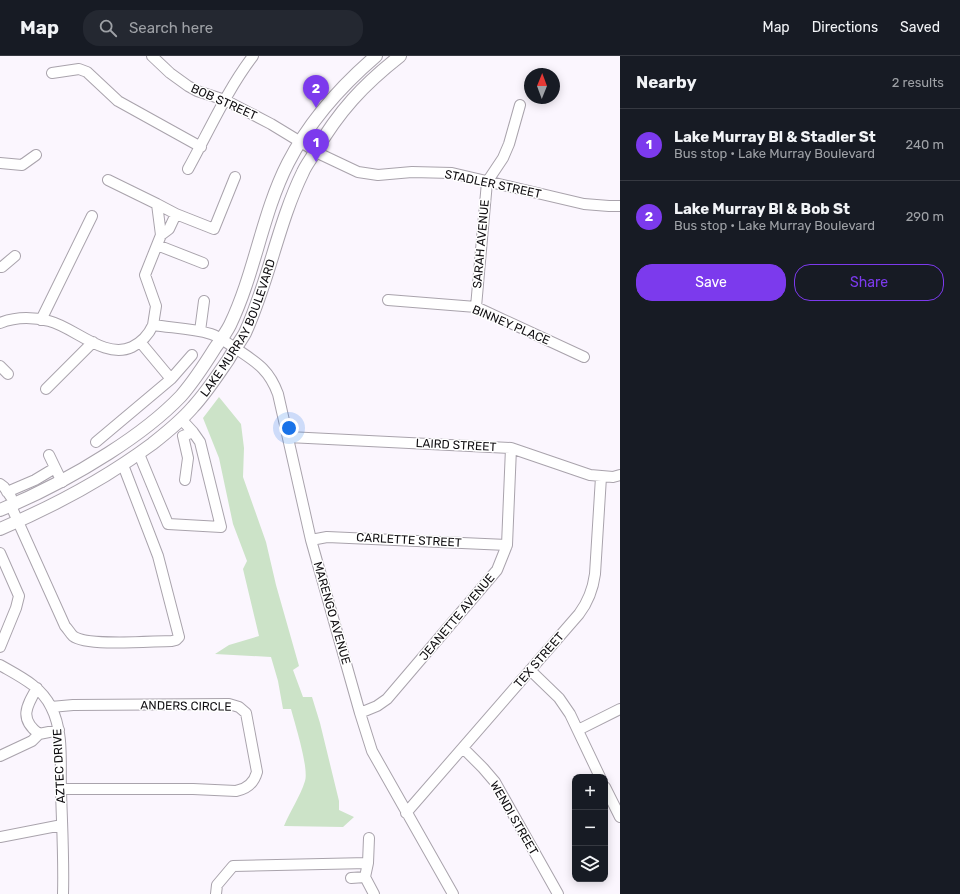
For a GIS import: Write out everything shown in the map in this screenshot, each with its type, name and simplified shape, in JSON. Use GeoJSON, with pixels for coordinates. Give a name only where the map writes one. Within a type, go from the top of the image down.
{"type":"FeatureCollection","features":[{"type":"Feature","properties":{"kind":"main road","name":"LAKE MURRAY BOULEVARD"},"geometry":{"type":"LineString","coordinates":[[0,510],[62,482],[129,440],[181,396],[207,361],[229,326],[246,286],[268,217],[288,163],[311,126],[329,103],[361,69],[376,56]]}},
{"type":"Feature","properties":{"kind":"main road","name":"LAKE MURRAY BOULEVARD"},"geometry":{"type":"LineString","coordinates":[[0,529],[67,498],[123,465],[166,433],[193,407],[219,373],[244,334],[262,290],[303,171],[324,136],[351,100],[376,75],[400,56]]}},
{"type":"Feature","properties":{"kind":"main road"},"geometry":{"type":"LineString","coordinates":[[169,407],[181,419]]}},
{"type":"Feature","properties":{"kind":"street","name":"BOB STREET"},"geometry":{"type":"LineString","coordinates":[[152,56],[170,73],[188,86],[225,100],[271,124],[301,142]]}},
{"type":"Feature","properties":{"kind":"street"},"geometry":{"type":"LineString","coordinates":[[188,169],[225,100],[253,56]]}},
{"type":"Feature","properties":{"kind":"street"},"geometry":{"type":"LineString","coordinates":[[52,73],[79,69],[87,72],[118,101],[201,147]]}},
{"type":"Feature","properties":{"kind":"street"},"geometry":{"type":"LineString","coordinates":[[487,182],[503,158],[510,144],[520,105]]}},
{"type":"Feature","properties":{"kind":"street","name":"STADLER STREET"},"geometry":{"type":"LineString","coordinates":[[301,142],[315,151],[358,172],[378,175],[412,172],[452,173],[584,204],[620,206]]}},
{"type":"Feature","properties":{"kind":"street"},"geometry":{"type":"LineString","coordinates":[[0,164],[22,165],[36,155]]}},
{"type":"Feature","properties":{"kind":"street"},"geometry":{"type":"LineString","coordinates":[[108,180],[176,214],[214,229],[235,177]]}},
{"type":"Feature","properties":{"kind":"street","name":"SARAH AVENUE"},"geometry":{"type":"LineString","coordinates":[[476,307],[487,182]]}},
{"type":"Feature","properties":{"kind":"street"},"geometry":{"type":"LineString","coordinates":[[157,204],[161,235]]}},
{"type":"Feature","properties":{"kind":"street"},"geometry":{"type":"LineString","coordinates":[[0,323],[8,320],[30,318],[50,321],[110,350],[126,350],[141,343],[153,325],[156,306],[145,275],[161,235],[168,229],[176,214]]}},
{"type":"Feature","properties":{"kind":"street"},"geometry":{"type":"LineString","coordinates":[[41,320],[92,216]]}},
{"type":"Feature","properties":{"kind":"street"},"geometry":{"type":"LineString","coordinates":[[157,245],[203,263]]}},
{"type":"Feature","properties":{"kind":"street"},"geometry":{"type":"LineString","coordinates":[[0,267],[15,256]]}},
{"type":"Feature","properties":{"kind":"street","name":"BINNEY PLACE"},"geometry":{"type":"LineString","coordinates":[[388,300],[476,307],[584,357]]}},
{"type":"Feature","properties":{"kind":"street"},"geometry":{"type":"LineString","coordinates":[[200,331],[204,301]]}},
{"type":"Feature","properties":{"kind":"street","name":"MARENGO AVENUE"},"geometry":{"type":"LineString","coordinates":[[153,325],[200,331],[221,338],[260,365],[273,381],[278,394],[311,540],[372,751],[453,894]]}},
{"type":"Feature","properties":{"kind":"street"},"geometry":{"type":"LineString","coordinates":[[46,389],[93,342]]}},
{"type":"Feature","properties":{"kind":"street"},"geometry":{"type":"LineString","coordinates":[[141,343],[171,379]]}},
{"type":"Feature","properties":{"kind":"street"},"geometry":{"type":"LineString","coordinates":[[96,442],[171,379],[192,355]]}},
{"type":"Feature","properties":{"kind":"street"},"geometry":{"type":"LineString","coordinates":[[0,366],[8,374]]}},
{"type":"Feature","properties":{"kind":"street"},"geometry":{"type":"LineString","coordinates":[[139,454],[168,524],[221,527],[200,442],[181,419]]}},
{"type":"Feature","properties":{"kind":"street"},"geometry":{"type":"LineString","coordinates":[[185,480],[188,458],[183,436],[193,432]]}},
{"type":"Feature","properties":{"kind":"street","name":"LAIRD STREET"},"geometry":{"type":"LineString","coordinates":[[288,437],[511,448],[590,476],[613,477],[620,475]]}},
{"type":"Feature","properties":{"kind":"street","name":"JEANETTE AVENUE"},"geometry":{"type":"LineString","coordinates":[[360,713],[377,706],[387,699],[497,570],[507,545],[511,448]]}},
{"type":"Feature","properties":{"kind":"street"},"geometry":{"type":"LineString","coordinates":[[49,455],[62,482]]}},
{"type":"Feature","properties":{"kind":"street"},"geometry":{"type":"LineString","coordinates":[[55,468],[35,480],[4,488],[13,505],[18,521],[65,626],[74,637],[89,641],[125,642],[176,640],[179,637],[158,556],[123,465]]}},
{"type":"Feature","properties":{"kind":"street","name":"TEX STREET"},"geometry":{"type":"LineString","coordinates":[[406,813],[579,614],[590,594],[595,574],[601,477]]}},
{"type":"Feature","properties":{"kind":"street","name":"CARLETTE STREET"},"geometry":{"type":"LineString","coordinates":[[311,540],[327,537],[507,545]]}},
{"type":"Feature","properties":{"kind":"street"},"geometry":{"type":"LineString","coordinates":[[0,553],[19,596],[16,608],[0,647]]}},
{"type":"Feature","properties":{"kind":"street","name":"AZTEC DRIVE"},"geometry":{"type":"LineString","coordinates":[[0,666],[37,688],[51,707],[58,730],[61,789],[63,894]]}},
{"type":"Feature","properties":{"kind":"street"},"geometry":{"type":"LineString","coordinates":[[530,670],[559,698],[570,714],[599,774]]}},
{"type":"Feature","properties":{"kind":"street"},"geometry":{"type":"LineString","coordinates":[[37,688],[28,703],[26,718],[30,728],[39,734]]}},
{"type":"Feature","properties":{"kind":"street","name":"ANDERS CIRCLE"},"geometry":{"type":"LineString","coordinates":[[51,707],[74,705],[229,704],[236,706],[246,713],[257,772],[250,785],[236,791],[193,789],[61,789]]}},
{"type":"Feature","properties":{"kind":"street"},"geometry":{"type":"LineString","coordinates":[[578,730],[620,709]]}},
{"type":"Feature","properties":{"kind":"street"},"geometry":{"type":"LineString","coordinates":[[0,756],[32,741],[39,734],[58,730]]}},
{"type":"Feature","properties":{"kind":"street","name":"WENDI STREET"},"geometry":{"type":"LineString","coordinates":[[463,748],[495,782],[558,894]]}},
{"type":"Feature","properties":{"kind":"street"},"geometry":{"type":"LineString","coordinates":[[608,792],[619,815]]}},
{"type":"Feature","properties":{"kind":"street"},"geometry":{"type":"LineString","coordinates":[[0,836],[62,825]]}},
{"type":"Feature","properties":{"kind":"street"},"geometry":{"type":"LineString","coordinates":[[369,838],[368,863],[365,877],[374,894]]}},
{"type":"Feature","properties":{"kind":"street"},"geometry":{"type":"LineString","coordinates":[[216,889],[233,866],[368,863]]}},
{"type":"Feature","properties":{"kind":"street"},"geometry":{"type":"LineString","coordinates":[[351,878],[365,877]]}},
{"type":"Feature","properties":{"kind":"green space"},"geometry":{"type":"Polygon","coordinates":[[[219,397],[241,424],[244,448],[243,477],[266,542],[276,585],[299,666],[293,670],[303,697],[312,697],[320,723],[339,801],[339,810],[354,817],[343,827],[284,826],[303,787],[306,775],[301,746],[291,709],[283,709],[278,681],[271,657],[215,654],[229,645],[259,636],[243,569],[247,561],[233,524],[219,458],[203,418],[219,397]]]}},
{"type":"Feature","properties":{"kind":"place","name":"Lake Murray Bl & Bob St"},"geometry":{"type":"Point","coordinates":[316,108]}},
{"type":"Feature","properties":{"kind":"place","name":"Lake Murray Bl & Stadler St"},"geometry":{"type":"Point","coordinates":[316,162]}}]}
